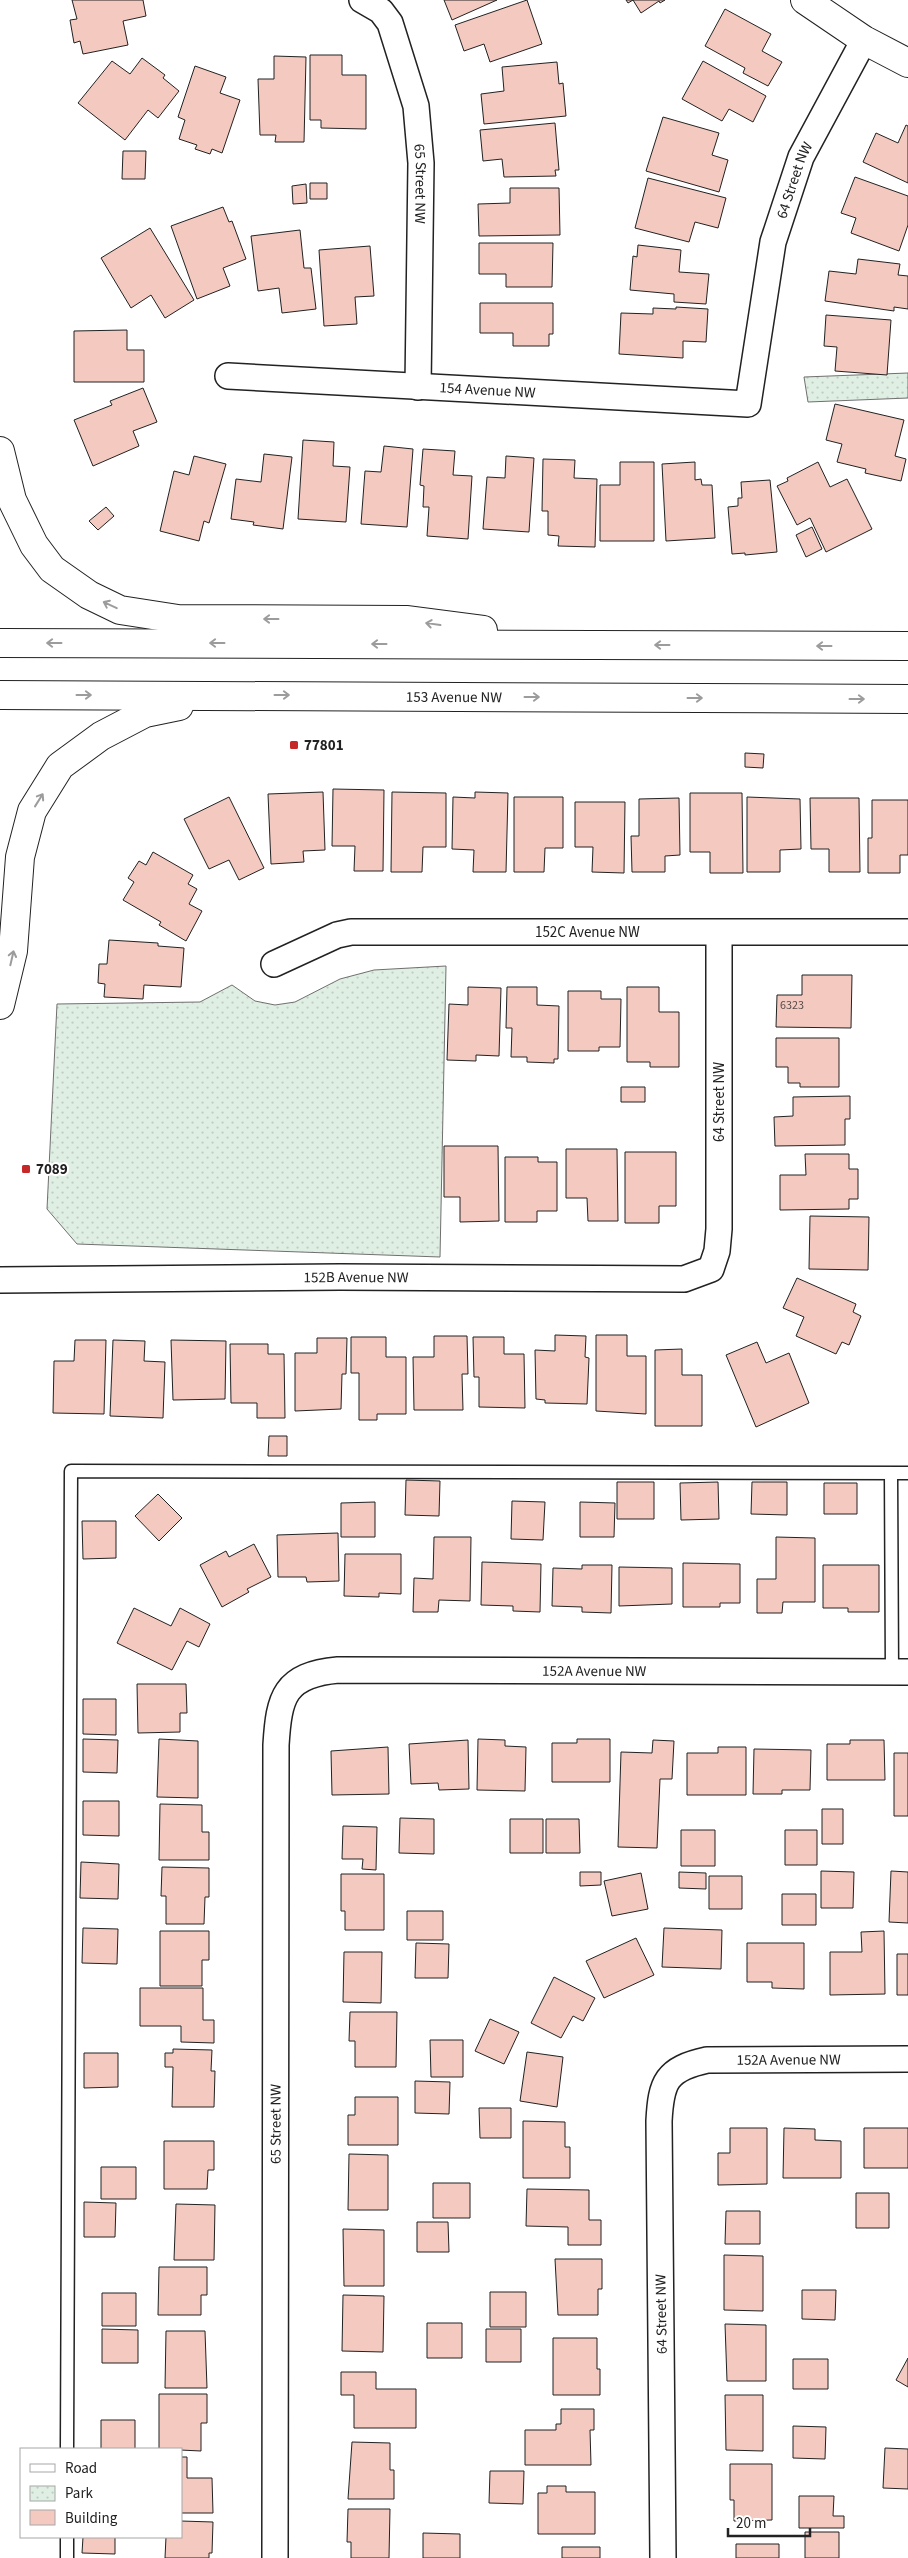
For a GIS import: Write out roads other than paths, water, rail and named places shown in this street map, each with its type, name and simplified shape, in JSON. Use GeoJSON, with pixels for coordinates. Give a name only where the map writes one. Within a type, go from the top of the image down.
{"type":"FeatureCollection","features":[{"type":"Feature","properties":{"kind":"main road"},"geometry":{"type":"LineString","coordinates":[[805,0],[864,40],[908,63]]}},
{"type":"Feature","properties":{"kind":"main road"},"geometry":{"type":"LineString","coordinates":[[0,451],[12,500],[34,545],[52,569],[89,595],[120,610],[178,619],[406,620],[586,645]]}},
{"type":"Feature","properties":{"kind":"main road"},"geometry":{"type":"LineString","coordinates":[[0,643],[908,646]]}},
{"type":"Feature","properties":{"kind":"main road","name":"153 Avenue NW"},"geometry":{"type":"LineString","coordinates":[[0,695],[908,699]]}},
{"type":"Feature","properties":{"kind":"main road"},"geometry":{"type":"LineString","coordinates":[[0,1006],[13,951],[20,857],[32,811],[60,766],[101,736],[145,713],[234,695]]}},
{"type":"Feature","properties":{"kind":"street","name":"65 Street NW"},"geometry":{"type":"LineString","coordinates":[[362,0],[380,11],[390,22],[416,106],[421,163],[418,387]]}},
{"type":"Feature","properties":{"kind":"street","name":"64 Street NW"},"geometry":{"type":"LineString","coordinates":[[748,404],[773,242],[801,157],[864,40]]}},
{"type":"Feature","properties":{"kind":"street","name":"154 Avenue NW"},"geometry":{"type":"LineString","coordinates":[[228,376],[748,404]]}},
{"type":"Feature","properties":{"kind":"street","name":"152C Avenue NW"},"geometry":{"type":"LineString","coordinates":[[274,964],[336,935],[351,932],[908,932]]}},
{"type":"Feature","properties":{"kind":"street","name":"64 Street NW"},"geometry":{"type":"LineString","coordinates":[[711,1269],[717,1251],[719,1229],[719,933]]}},
{"type":"Feature","properties":{"kind":"street","name":"152B Avenue NW"},"geometry":{"type":"LineString","coordinates":[[0,1280],[330,1278],[684,1279],[711,1269]]}},
{"type":"Feature","properties":{"kind":"street","name":"152A Avenue NW"},"geometry":{"type":"LineString","coordinates":[[287,1691],[296,1682],[307,1677],[322,1671],[338,1670],[900,1672]]}},
{"type":"Feature","properties":{"kind":"street","name":"65 Street NW"},"geometry":{"type":"LineString","coordinates":[[275,2558],[276,1745],[280,1707],[287,1691]]}},
{"type":"Feature","properties":{"kind":"street","name":"152A Avenue NW"},"geometry":{"type":"LineString","coordinates":[[672,2073],[690,2064],[707,2060],[908,2060]]}},
{"type":"Feature","properties":{"kind":"street","name":"64 Street NW"},"geometry":{"type":"LineString","coordinates":[[663,2558],[659,2122],[660,2099],[672,2073]]}},
{"type":"Feature","properties":{"kind":"lane"},"geometry":{"type":"LineString","coordinates":[[67,2448],[70,1470],[908,1473]]}},
{"type":"Feature","properties":{"kind":"lane"},"geometry":{"type":"LineString","coordinates":[[891,1473],[900,1672]]}},
{"type":"Feature","properties":{"kind":"lane"},"geometry":{"type":"LineString","coordinates":[[67,2538],[67,2558]]}},
{"type":"Feature","properties":{"kind":"place","name":"77801"},"geometry":{"type":"Point","coordinates":[294,745]}},
{"type":"Feature","properties":{"kind":"place","name":"7089"},"geometry":{"type":"Point","coordinates":[26,1169]}}]}
